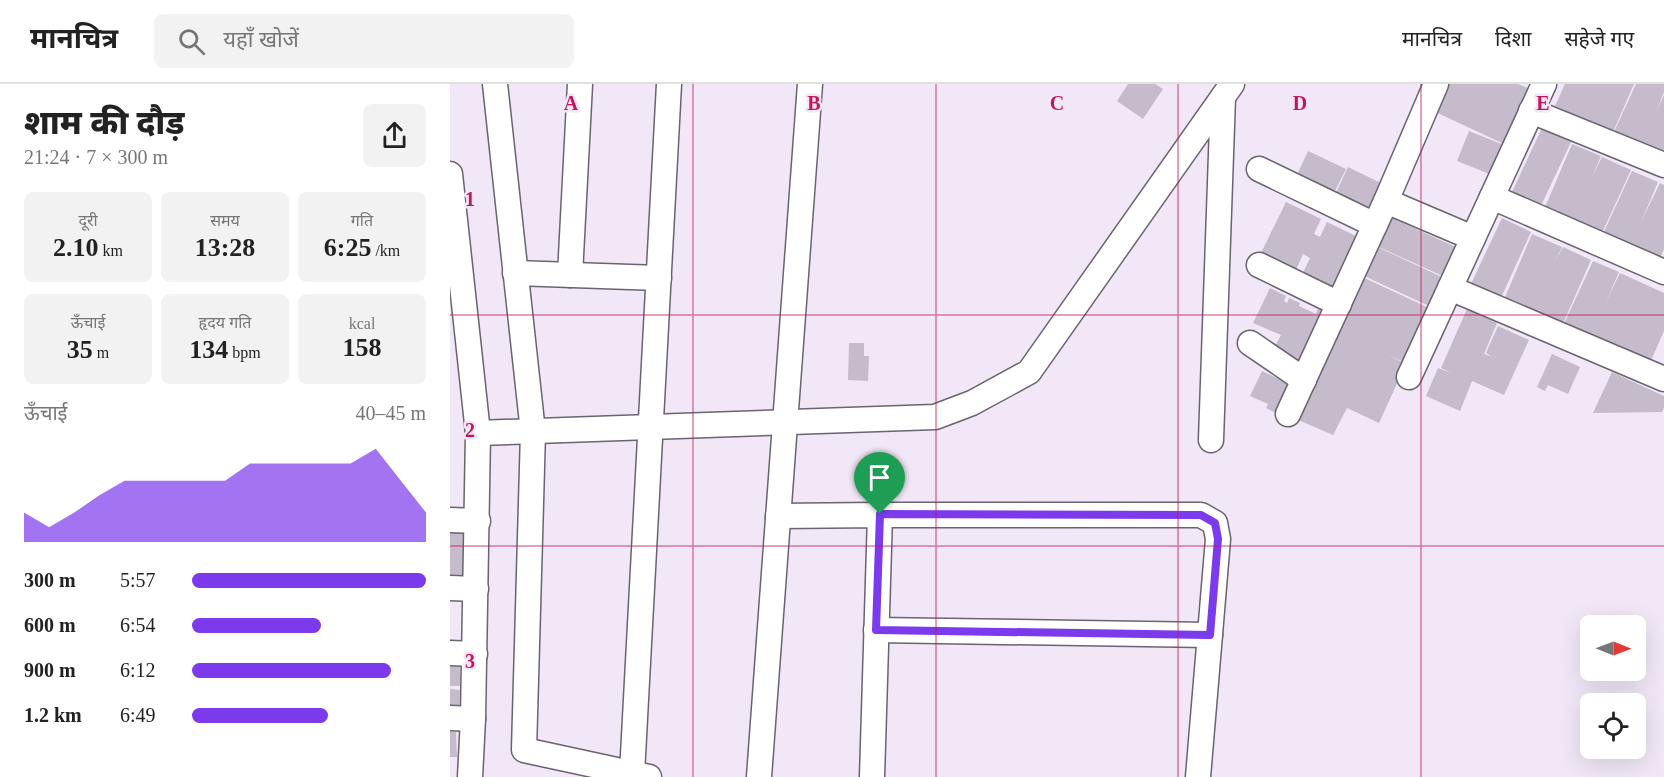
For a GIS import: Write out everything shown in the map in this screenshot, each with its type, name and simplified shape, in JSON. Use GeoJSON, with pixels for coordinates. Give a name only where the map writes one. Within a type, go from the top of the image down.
{"type":"FeatureCollection","features":[{"type":"Feature","properties":{"kind":"street"},"geometry":{"type":"LineString","coordinates":[[495,84],[533,432],[524,750],[640,776],[651,428],[669,84]]}},
{"type":"Feature","properties":{"kind":"street"},"geometry":{"type":"LineString","coordinates":[[570,275],[580,84]]}},
{"type":"Feature","properties":{"kind":"street"},"geometry":{"type":"LineString","coordinates":[[759,777],[810,84]]}},
{"type":"Feature","properties":{"kind":"street"},"geometry":{"type":"LineString","coordinates":[[1288,414],[1386,201],[1436,84]]}},
{"type":"Feature","properties":{"kind":"street"},"geometry":{"type":"LineString","coordinates":[[1409,377],[1544,84]]}},
{"type":"Feature","properties":{"kind":"street"},"geometry":{"type":"LineString","coordinates":[[478,433],[935,417],[972,403],[1029,372],[1227,91]]}},
{"type":"Feature","properties":{"kind":"street"},"geometry":{"type":"LineString","coordinates":[[1211,440],[1227,91]]}},
{"type":"Feature","properties":{"kind":"street"},"geometry":{"type":"LineString","coordinates":[[1531,111],[1664,165]]}},
{"type":"Feature","properties":{"kind":"street"},"geometry":{"type":"LineString","coordinates":[[1259,169],[1375,225]]}},
{"type":"Feature","properties":{"kind":"street"},"geometry":{"type":"LineString","coordinates":[[450,174],[457,307],[478,433],[475,654],[462,719],[470,777]]}},
{"type":"Feature","properties":{"kind":"street"},"geometry":{"type":"LineString","coordinates":[[1492,197],[1664,273]]}},
{"type":"Feature","properties":{"kind":"street"},"geometry":{"type":"LineString","coordinates":[[1386,201],[1473,238]]}},
{"type":"Feature","properties":{"kind":"street"},"geometry":{"type":"LineString","coordinates":[[1259,265],[1339,304]]}},
{"type":"Feature","properties":{"kind":"street"},"geometry":{"type":"LineString","coordinates":[[515,273],[659,278]]}},
{"type":"Feature","properties":{"kind":"street"},"geometry":{"type":"LineString","coordinates":[[1450,288],[1664,379]]}},
{"type":"Feature","properties":{"kind":"street"},"geometry":{"type":"LineString","coordinates":[[1250,343],[1304,380]]}},
{"type":"Feature","properties":{"kind":"street"},"geometry":{"type":"LineString","coordinates":[[872,777],[880,514]]}},
{"type":"Feature","properties":{"kind":"street"},"geometry":{"type":"LineString","coordinates":[[778,516],[1201,515],[1215,523],[1218,539],[1198,777]]}},
{"type":"Feature","properties":{"kind":"street"},"geometry":{"type":"LineString","coordinates":[[450,520],[477,521]]}},
{"type":"Feature","properties":{"kind":"street"},"geometry":{"type":"LineString","coordinates":[[450,588],[476,589]]}},
{"type":"Feature","properties":{"kind":"street"},"geometry":{"type":"LineString","coordinates":[[876,630],[1210,635]]}},
{"type":"Feature","properties":{"kind":"street"},"geometry":{"type":"LineString","coordinates":[[450,653],[475,654]]}},
{"type":"Feature","properties":{"kind":"building"},"geometry":{"type":"Polygon","coordinates":[[[1128,84],[1155,84],[1163,89],[1143,119],[1117,101],[1128,84]]]}},
{"type":"Feature","properties":{"kind":"building"},"geometry":{"type":"Polygon","coordinates":[[[1443,84],[1518,84],[1530,89],[1504,144],[1431,110],[1443,84]]]}},
{"type":"Feature","properties":{"kind":"building"},"geometry":{"type":"Polygon","coordinates":[[[1565,84],[1634,84],[1613,132],[1555,106],[1565,84]]]}},
{"type":"Feature","properties":{"kind":"building"},"geometry":{"type":"Polygon","coordinates":[[[1636,84],[1664,84],[1664,92],[1656,112],[1664,95],[1664,154],[1614,132],[1636,84]]]}},
{"type":"Feature","properties":{"kind":"building"},"geometry":{"type":"Polygon","coordinates":[[[1542,128],[1571,142],[1539,210],[1510,196],[1542,128]]]}},
{"type":"Feature","properties":{"kind":"building"},"geometry":{"type":"Polygon","coordinates":[[[1469,131],[1504,145],[1492,175],[1457,161],[1469,131]]]}},
{"type":"Feature","properties":{"kind":"building"},"geometry":{"type":"Polygon","coordinates":[[[1572,144],[1601,156],[1592,177],[1602,157],[1631,170],[1600,237],[1543,212],[1572,144]]]}},
{"type":"Feature","properties":{"kind":"building"},"geometry":{"type":"Polygon","coordinates":[[[1308,151],[1346,169],[1333,195],[1296,177],[1308,151]]]}},
{"type":"Feature","properties":{"kind":"building"},"geometry":{"type":"Polygon","coordinates":[[[1348,167],[1387,186],[1373,216],[1334,197],[1348,167]]]}},
{"type":"Feature","properties":{"kind":"building"},"geometry":{"type":"Polygon","coordinates":[[[1632,171],[1658,182],[1641,222],[1660,183],[1664,185],[1664,249],[1658,263],[1601,238],[1632,171]]]}},
{"type":"Feature","properties":{"kind":"building"},"geometry":{"type":"Polygon","coordinates":[[[1286,202],[1321,219],[1314,234],[1320,237],[1327,222],[1360,238],[1335,291],[1302,275],[1310,258],[1303,254],[1295,272],[1260,255],[1286,202]]]}},
{"type":"Feature","properties":{"kind":"building"},"geometry":{"type":"Polygon","coordinates":[[[1385,215],[1458,248],[1445,277],[1372,244],[1385,215]]]}},
{"type":"Feature","properties":{"kind":"building"},"geometry":{"type":"Polygon","coordinates":[[[1502,218],[1531,232],[1500,300],[1470,286],[1502,218]]]}},
{"type":"Feature","properties":{"kind":"building"},"geometry":{"type":"Polygon","coordinates":[[[1532,234],[1562,247],[1555,261],[1563,247],[1591,260],[1561,328],[1503,302],[1532,234]]]}},
{"type":"Feature","properties":{"kind":"building"},"geometry":{"type":"Polygon","coordinates":[[[1371,244],[1444,278],[1431,307],[1358,273],[1371,244]]]}},
{"type":"Feature","properties":{"kind":"building"},"geometry":{"type":"Polygon","coordinates":[[[1593,261],[1619,272],[1605,304],[1620,273],[1664,293],[1664,331],[1649,365],[1619,353],[1622,344],[1618,353],[1562,328],[1593,261]]]}},
{"type":"Feature","properties":{"kind":"building"},"geometry":{"type":"Polygon","coordinates":[[[1358,275],[1431,309],[1406,363],[1388,355],[1406,364],[1379,423],[1347,408],[1333,435],[1296,419],[1358,275]]]}},
{"type":"Feature","properties":{"kind":"building"},"geometry":{"type":"Polygon","coordinates":[[[1270,288],[1286,296],[1284,301],[1287,303],[1289,298],[1316,314],[1318,309],[1327,313],[1301,366],[1292,362],[1294,358],[1274,348],[1281,335],[1253,323],[1270,288]]]}},
{"type":"Feature","properties":{"kind":"building"},"geometry":{"type":"Polygon","coordinates":[[[1467,309],[1497,323],[1484,354],[1492,357],[1486,353],[1498,326],[1529,340],[1504,395],[1472,381],[1460,411],[1426,396],[1438,368],[1451,373],[1441,368],[1467,309]]]}},
{"type":"Feature","properties":{"kind":"building"},"geometry":{"type":"Polygon","coordinates":[[[849,343],[864,343],[864,356],[869,356],[868,381],[848,380],[849,343]]]}},
{"type":"Feature","properties":{"kind":"building"},"geometry":{"type":"Polygon","coordinates":[[[1552,354],[1580,367],[1568,394],[1548,385],[1545,391],[1537,387],[1552,354]]]}},
{"type":"Feature","properties":{"kind":"building"},"geometry":{"type":"Polygon","coordinates":[[[1262,371],[1288,383],[1283,394],[1289,397],[1276,413],[1266,408],[1268,404],[1250,396],[1262,371]]]}},
{"type":"Feature","properties":{"kind":"building"},"geometry":{"type":"Polygon","coordinates":[[[1612,372],[1664,396],[1662,412],[1593,413],[1612,372]]]}},
{"type":"Feature","properties":{"kind":"building"},"geometry":{"type":"Polygon","coordinates":[[[450,526],[463,526],[464,581],[450,581],[450,526]]]}},
{"type":"Feature","properties":{"kind":"building"},"geometry":{"type":"Polygon","coordinates":[[[450,657],[460,657],[460,686],[450,686],[450,657]]]}},
{"type":"Feature","properties":{"kind":"building"},"geometry":{"type":"Polygon","coordinates":[[[450,689],[460,690],[459,715],[450,715],[450,689]]]}},
{"type":"Feature","properties":{"kind":"building"},"geometry":{"type":"Polygon","coordinates":[[[450,732],[456,732],[457,757],[450,757],[450,732]]]}},
{"type":"Feature","properties":{"kind":"route"},"geometry":{"type":"LineString","coordinates":[[880,514],[1201,515],[1215,523],[1218,539],[1210,635],[876,630],[880,514]]}}]}
